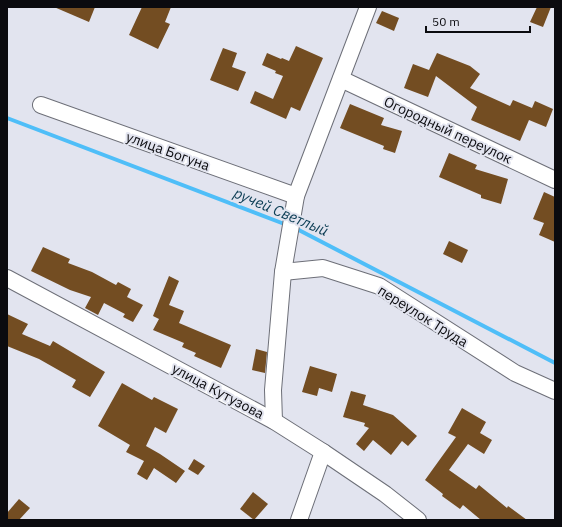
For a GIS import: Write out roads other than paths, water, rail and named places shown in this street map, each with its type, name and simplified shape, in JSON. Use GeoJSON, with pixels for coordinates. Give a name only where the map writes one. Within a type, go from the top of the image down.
{"type":"FeatureCollection","features":[{"type":"Feature","properties":{"kind":"street"},"geometry":{"type":"LineString","coordinates":[[274,421],[272,390],[283,272],[296,196],[368,7]]}},
{"type":"Feature","properties":{"kind":"street","name":"Огородный переулок"},"geometry":{"type":"LineString","coordinates":[[341,79],[555,180]]}},
{"type":"Feature","properties":{"kind":"street","name":"улица Богуна"},"geometry":{"type":"LineString","coordinates":[[41,106],[296,196]]}},
{"type":"Feature","properties":{"kind":"street","name":"переулок Труда"},"geometry":{"type":"LineString","coordinates":[[283,272],[323,268],[379,286],[514,373],[555,391]]}},
{"type":"Feature","properties":{"kind":"street","name":"улица Кутузова"},"geometry":{"type":"LineString","coordinates":[[7,278],[274,421],[385,494],[418,520]]}},
{"type":"Feature","properties":{"kind":"street"},"geometry":{"type":"LineString","coordinates":[[299,520],[323,452]]}},
{"type":"Feature","properties":{"kind":"waterway","name":"ручей Светлый"},"geometry":{"type":"LineString","coordinates":[[7,118],[287,225]]}},
{"type":"Feature","properties":{"kind":"waterway","name":"ручей Светлый"},"geometry":{"type":"LineString","coordinates":[[293,227],[555,363]]}}]}
